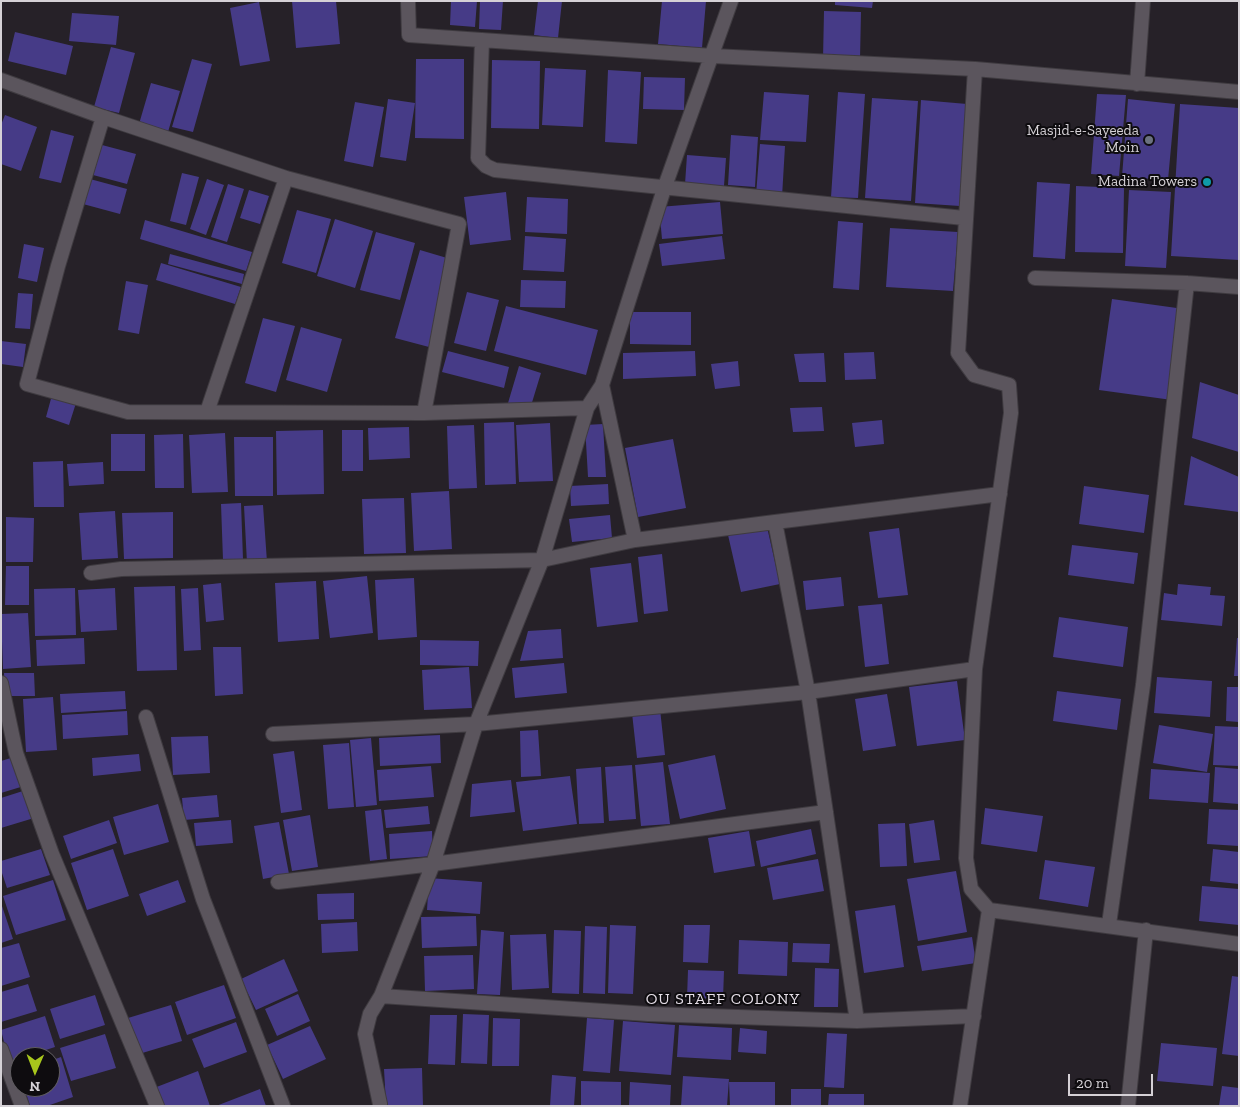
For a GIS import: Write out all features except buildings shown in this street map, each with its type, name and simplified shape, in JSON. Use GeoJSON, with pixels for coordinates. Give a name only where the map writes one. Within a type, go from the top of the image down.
{"type":"FeatureCollection","features":[{"type":"Feature","properties":{"kind":"street"},"geometry":{"type":"LineString","coordinates":[[408,1],[409,35],[712,56],[975,69],[1239,92]]}},
{"type":"Feature","properties":{"kind":"street"},"geometry":{"type":"LineString","coordinates":[[380,1104],[365,1034],[370,1014],[381,996],[433,864],[476,724],[542,560],[587,408],[602,385],[664,189],[730,1]]}},
{"type":"Feature","properties":{"kind":"street"},"geometry":{"type":"LineString","coordinates":[[1137,84],[1143,1]]}},
{"type":"Feature","properties":{"kind":"street"},"geometry":{"type":"LineString","coordinates":[[482,40],[478,158],[486,166],[495,170],[664,189],[964,218]]}},
{"type":"Feature","properties":{"kind":"street"},"geometry":{"type":"LineString","coordinates":[[975,69],[964,218],[958,353],[974,375],[1009,385],[1011,413],[975,669],[966,858],[971,889],[989,910],[1109,924],[1239,944]]}},
{"type":"Feature","properties":{"kind":"street"},"geometry":{"type":"LineString","coordinates":[[1,80],[103,118],[286,178],[459,224],[424,413]]}},
{"type":"Feature","properties":{"kind":"street"},"geometry":{"type":"LineString","coordinates":[[103,118],[58,266],[27,384],[128,412],[424,413],[587,408]]}},
{"type":"Feature","properties":{"kind":"street"},"geometry":{"type":"LineString","coordinates":[[207,412],[286,178]]}},
{"type":"Feature","properties":{"kind":"street"},"geometry":{"type":"LineString","coordinates":[[1035,278],[1187,283],[1239,287]]}},
{"type":"Feature","properties":{"kind":"street"},"geometry":{"type":"LineString","coordinates":[[1109,924],[1143,685],[1187,283]]}},
{"type":"Feature","properties":{"kind":"street"},"geometry":{"type":"LineString","coordinates":[[602,385],[635,540]]}},
{"type":"Feature","properties":{"kind":"street"},"geometry":{"type":"LineString","coordinates":[[91,573],[121,569],[542,560],[635,540],[1000,494]]}},
{"type":"Feature","properties":{"kind":"street"},"geometry":{"type":"LineString","coordinates":[[775,522],[808,692],[857,1021]]}},
{"type":"Feature","properties":{"kind":"street"},"geometry":{"type":"LineString","coordinates":[[273,734],[476,724],[808,692],[975,669]]}},
{"type":"Feature","properties":{"kind":"street"},"geometry":{"type":"LineString","coordinates":[[1,683],[16,753],[52,854],[157,1106]]}},
{"type":"Feature","properties":{"kind":"street"},"geometry":{"type":"LineString","coordinates":[[146,717],[203,899],[283,1106]]}},
{"type":"Feature","properties":{"kind":"street"},"geometry":{"type":"LineString","coordinates":[[278,882],[433,864],[826,812]]}},
{"type":"Feature","properties":{"kind":"street"},"geometry":{"type":"LineString","coordinates":[[960,1106],[989,910]]}},
{"type":"Feature","properties":{"kind":"street"},"geometry":{"type":"LineString","coordinates":[[1128,1106],[1146,930]]}},
{"type":"Feature","properties":{"kind":"street"},"geometry":{"type":"LineString","coordinates":[[381,996],[648,1014],[857,1021],[974,1016]]}},
{"type":"Feature","properties":{"kind":"street"},"geometry":{"type":"LineString","coordinates":[[1,1049],[22,1106]]}},
{"type":"Feature","properties":{"kind":"place","name":"Masjid-e-Sayeeda Moin"},"geometry":{"type":"Point","coordinates":[1149,140]}},
{"type":"Feature","properties":{"kind":"place","name":"Madina Towers"},"geometry":{"type":"Point","coordinates":[1207,182]}},
{"type":"Feature","properties":{"kind":"district","name":"OU STAFF COLONY"},"geometry":{"type":"Point","coordinates":[723,999]}}]}
